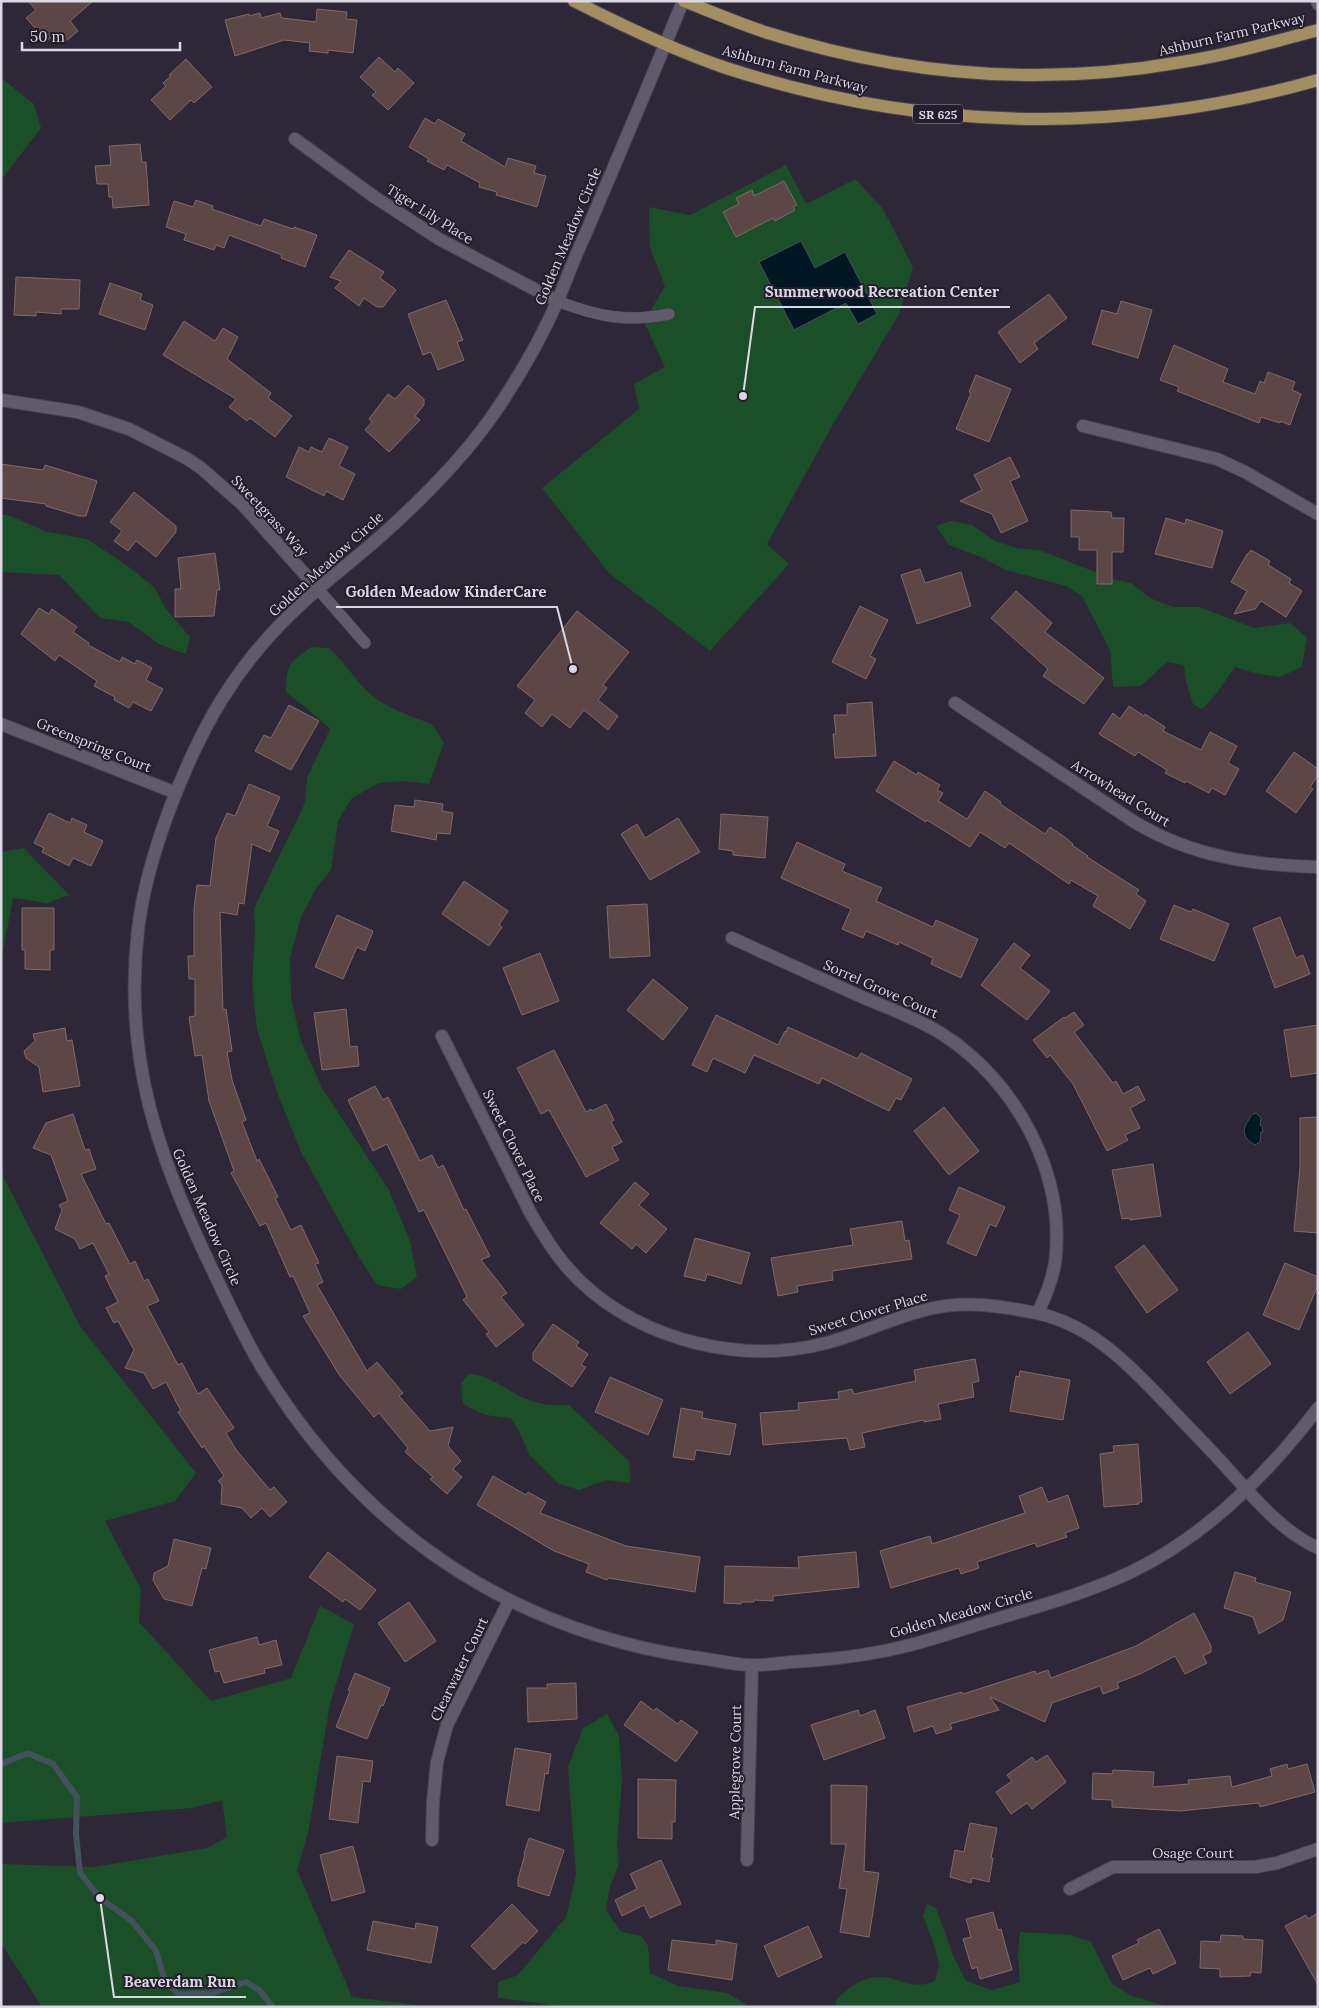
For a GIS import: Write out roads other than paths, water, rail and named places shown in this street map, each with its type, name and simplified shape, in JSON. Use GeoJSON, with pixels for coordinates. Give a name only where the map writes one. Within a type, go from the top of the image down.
{"type":"FeatureCollection","features":[{"type":"Feature","properties":{"kind":"main road","name":"Ashburn Farm Parkway"},"geometry":{"type":"LineString","coordinates":[[574,1],[666,45],[725,68],[823,95],[876,106],[938,114],[1051,120],[1167,112],[1229,102],[1318,80]]}},
{"type":"Feature","properties":{"kind":"main road","name":"Ashburn Farm Parkway"},"geometry":{"type":"LineString","coordinates":[[683,1],[768,33],[873,59],[923,69],[1018,76],[1120,71],[1182,62],[1244,49],[1318,30]]}},
{"type":"Feature","properties":{"kind":"street","name":"Golden Meadow Circle"},"geometry":{"type":"LineString","coordinates":[[683,1],[557,301],[527,361],[492,416],[471,444],[421,498],[383,534],[296,608],[262,643],[231,684],[205,727],[187,763],[154,851],[144,888],[135,963],[138,1058],[150,1116],[174,1187],[243,1333],[265,1372],[313,1440],[384,1516],[435,1556],[476,1583],[509,1601],[569,1626],[649,1650],[752,1665],[827,1660],[902,1647],[1069,1597],[1138,1569],[1206,1525],[1246,1490],[1274,1462],[1318,1408]]}},
{"type":"Feature","properties":{"kind":"street","name":"Tiger Lily Place"},"geometry":{"type":"LineString","coordinates":[[295,139],[373,196],[439,240],[557,301]]}},
{"type":"Feature","properties":{"kind":"street","name":"Sweetgrass Way"},"geometry":{"type":"LineString","coordinates":[[1,400],[78,412],[129,430],[186,458],[208,473],[244,505],[318,589]]}},
{"type":"Feature","properties":{"kind":"street"},"geometry":{"type":"LineString","coordinates":[[1083,426],[1217,460],[1245,472],[1318,514]]}},
{"type":"Feature","properties":{"kind":"street","name":"Arrowhead Court"},"geometry":{"type":"LineString","coordinates":[[956,702],[1161,838],[1218,857],[1250,863],[1318,867]]}},
{"type":"Feature","properties":{"kind":"street","name":"Greenspring Court"},"geometry":{"type":"LineString","coordinates":[[1,724],[176,793]]}},
{"type":"Feature","properties":{"kind":"street","name":"Sorrel Grove Court"},"geometry":{"type":"LineString","coordinates":[[732,938],[926,1024],[962,1048],[1000,1087],[1031,1133],[1043,1160],[1052,1191],[1056,1218],[1055,1264],[1050,1285],[1038,1313]]}},
{"type":"Feature","properties":{"kind":"street","name":"Sweet Clover Place"},"geometry":{"type":"LineString","coordinates":[[442,1036],[544,1238],[575,1275],[601,1299],[626,1315],[650,1327],[693,1343],[757,1351],[806,1347],[828,1343],[906,1315],[948,1305],[985,1304],[1038,1313],[1064,1321],[1097,1340],[1130,1366],[1246,1490],[1290,1531],[1318,1548]]}},
{"type":"Feature","properties":{"kind":"street","name":"Clearwater Court"},"geometry":{"type":"LineString","coordinates":[[432,1840],[437,1762],[447,1725],[509,1601]]}},
{"type":"Feature","properties":{"kind":"street","name":"Applegrove Court"},"geometry":{"type":"LineString","coordinates":[[747,1860],[752,1665]]}},
{"type":"Feature","properties":{"kind":"street","name":"Osage Court"},"geometry":{"type":"LineString","coordinates":[[1070,1889],[1113,1867],[1255,1867],[1277,1863],[1318,1849]]}},
{"type":"Feature","properties":{"kind":"lane"},"geometry":{"type":"LineString","coordinates":[[557,301],[588,313],[614,318],[647,319],[669,314]]}},
{"type":"Feature","properties":{"kind":"lane"},"geometry":{"type":"LineString","coordinates":[[318,589],[365,643]]}},
{"type":"Feature","properties":{"kind":"water"},"geometry":{"type":"Polygon","coordinates":[[[801,241],[815,268],[845,252],[877,314],[858,324],[846,303],[794,330],[759,262],[801,241]]]}},
{"type":"Feature","properties":{"kind":"water"},"geometry":{"type":"Polygon","coordinates":[[[1256,1113],[1261,1118],[1260,1125],[1263,1132],[1261,1132],[1260,1142],[1255,1145],[1248,1140],[1244,1131],[1250,1117],[1256,1113]]]}},
{"type":"Feature","properties":{"kind":"waterway"},"geometry":{"type":"LineString","coordinates":[[1,1764],[28,1753],[53,1764],[77,1797],[76,1834],[80,1873],[100,1898],[132,1921],[156,1951],[165,1981],[178,1994],[213,1993],[246,1982],[259,1990],[273,2007]]}},
{"type":"Feature","properties":{"kind":"place","name":"Summerwood Recreation Center"},"geometry":{"type":"Point","coordinates":[743,396]}},
{"type":"Feature","properties":{"kind":"place","name":"Golden Meadow KinderCare"},"geometry":{"type":"Point","coordinates":[573,669]}},
{"type":"Feature","properties":{"kind":"place","name":"Beaverdam Run"},"geometry":{"type":"Point","coordinates":[100,1898]}}]}
